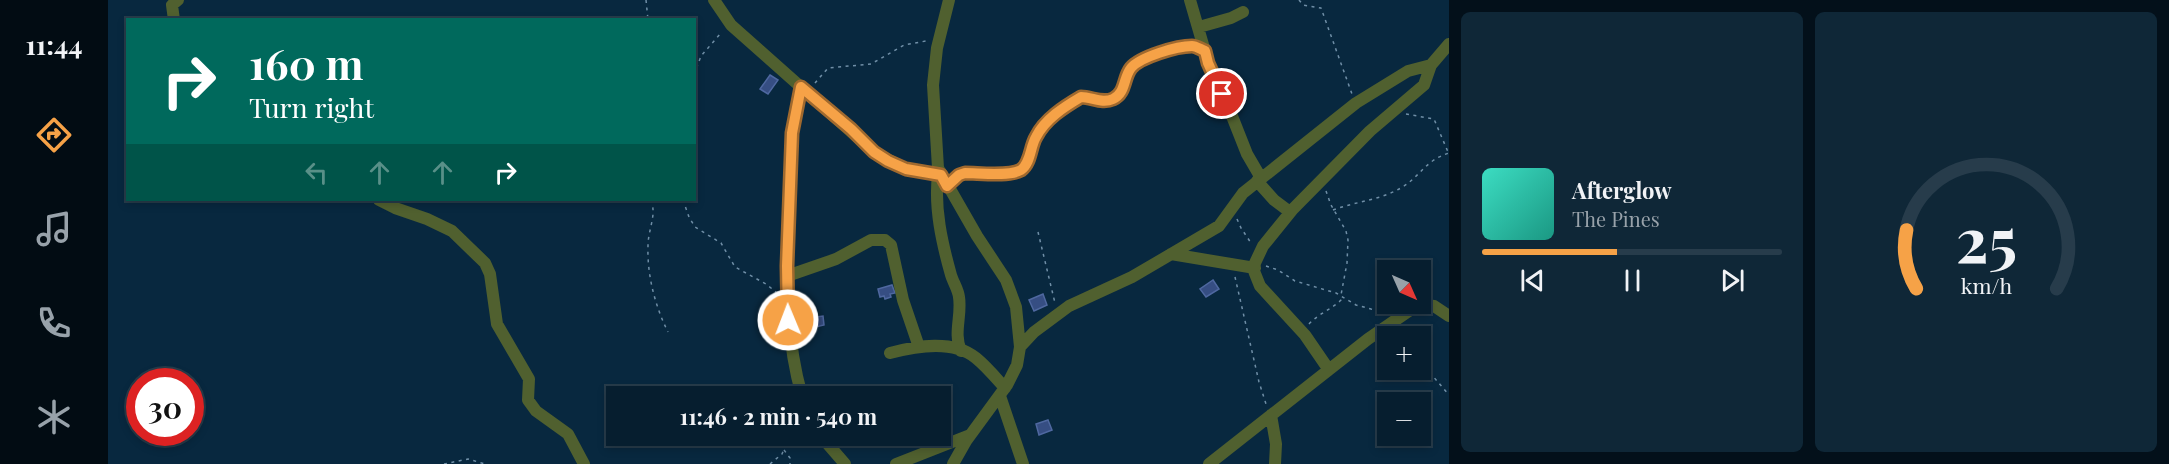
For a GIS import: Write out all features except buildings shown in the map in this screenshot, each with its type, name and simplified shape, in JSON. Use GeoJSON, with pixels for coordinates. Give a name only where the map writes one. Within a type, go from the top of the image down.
{"type":"FeatureCollection","features":[{"type":"Feature","properties":{"kind":"street"},"geometry":{"type":"LineString","coordinates":[[174,18],[172,6],[177,0]]}},
{"type":"Feature","properties":{"kind":"street"},"geometry":{"type":"LineString","coordinates":[[714,0],[731,25],[851,129],[874,152],[906,169],[942,179],[965,173],[1020,171],[1025,165],[1034,139],[1048,120],[1081,97],[1110,101],[1124,87],[1128,72],[1137,62],[1181,47],[1194,46],[1205,51]]}},
{"type":"Feature","properties":{"kind":"street"},"geometry":{"type":"LineString","coordinates":[[949,0],[939,38],[933,84],[938,160],[942,179],[938,212],[950,272],[959,295],[960,312],[956,340],[961,351]]}},
{"type":"Feature","properties":{"kind":"street"},"geometry":{"type":"LineString","coordinates":[[1191,0],[1208,63],[1259,180],[1275,200],[1290,212]]}},
{"type":"Feature","properties":{"kind":"street"},"geometry":{"type":"LineString","coordinates":[[1199,27],[1231,18],[1243,12]]}},
{"type":"Feature","properties":{"kind":"street"},"geometry":{"type":"LineString","coordinates":[[1329,370],[1302,331],[1260,286],[1255,267],[1261,250],[1290,212],[1320,181],[1424,85],[1431,65],[1449,45]]}},
{"type":"Feature","properties":{"kind":"street"},"geometry":{"type":"LineString","coordinates":[[1020,347],[1058,313],[1082,299],[1112,288],[1219,226],[1243,193],[1356,103],[1408,71],[1431,65]]}},
{"type":"Feature","properties":{"kind":"street"},"geometry":{"type":"LineString","coordinates":[[800,386],[788,320],[787,276],[792,133],[803,89]]}},
{"type":"Feature","properties":{"kind":"street"},"geometry":{"type":"LineString","coordinates":[[942,179],[1006,280],[1016,307],[1020,347],[1017,365],[1003,392],[970,435],[953,464]]}},
{"type":"Feature","properties":{"kind":"street"},"geometry":{"type":"LineString","coordinates":[[381,201],[452,231],[485,263],[490,274],[497,324],[529,379],[528,400],[536,411],[568,434],[584,464]]}},
{"type":"Feature","properties":{"kind":"street"},"geometry":{"type":"LineString","coordinates":[[787,276],[836,259],[871,240],[885,240],[891,245],[903,300],[919,347]]}},
{"type":"Feature","properties":{"kind":"street"},"geometry":{"type":"LineString","coordinates":[[1172,254],[1255,267]]}},
{"type":"Feature","properties":{"kind":"street"},"geometry":{"type":"LineString","coordinates":[[1431,305],[1449,316]]}},
{"type":"Feature","properties":{"kind":"street"},"geometry":{"type":"LineString","coordinates":[[1209,464],[1402,314]]}},
{"type":"Feature","properties":{"kind":"street"},"geometry":{"type":"LineString","coordinates":[[890,353],[934,346],[961,351],[975,357],[1003,392],[1023,464]]}},
{"type":"Feature","properties":{"kind":"street"},"geometry":{"type":"LineString","coordinates":[[1271,415],[1276,444],[1275,464]]}},
{"type":"Feature","properties":{"kind":"street"},"geometry":{"type":"LineString","coordinates":[[896,464],[970,435]]}},
{"type":"Feature","properties":{"kind":"street"},"geometry":{"type":"LineString","coordinates":[[829,446],[845,464]]}},
{"type":"Feature","properties":{"kind":"path"},"geometry":{"type":"LineString","coordinates":[[646,0],[648,18]]}},
{"type":"Feature","properties":{"kind":"path"},"geometry":{"type":"LineString","coordinates":[[1299,0],[1303,5],[1321,8],[1356,103]]}},
{"type":"Feature","properties":{"kind":"path"},"geometry":{"type":"LineString","coordinates":[[696,70],[701,56],[731,25]]}},
{"type":"Feature","properties":{"kind":"path"},"geometry":{"type":"LineString","coordinates":[[803,89],[828,68],[871,64],[904,45],[939,38]]}},
{"type":"Feature","properties":{"kind":"path"},"geometry":{"type":"LineString","coordinates":[[1333,210],[1374,200],[1394,192],[1407,184],[1436,158],[1449,153],[1434,119],[1412,116],[1397,108]]}},
{"type":"Feature","properties":{"kind":"path"},"geometry":{"type":"LineString","coordinates":[[1302,331],[1318,315],[1332,308],[1342,296],[1347,263],[1346,231],[1333,210],[1320,181]]}},
{"type":"Feature","properties":{"kind":"path"},"geometry":{"type":"LineString","coordinates":[[651,201],[654,213],[648,243],[649,268],[658,312],[668,332]]}},
{"type":"Feature","properties":{"kind":"path"},"geometry":{"type":"LineString","coordinates":[[683,201],[695,227],[721,243],[735,267],[766,284],[788,302]]}},
{"type":"Feature","properties":{"kind":"path"},"geometry":{"type":"LineString","coordinates":[[1232,209],[1252,244],[1261,250]]}},
{"type":"Feature","properties":{"kind":"path"},"geometry":{"type":"LineString","coordinates":[[1038,232],[1058,313]]}},
{"type":"Feature","properties":{"kind":"path"},"geometry":{"type":"LineString","coordinates":[[1233,264],[1259,382],[1271,415]]}},
{"type":"Feature","properties":{"kind":"path"},"geometry":{"type":"LineString","coordinates":[[1255,267],[1273,268],[1295,280],[1328,290],[1364,308],[1377,310]]}},
{"type":"Feature","properties":{"kind":"path"},"geometry":{"type":"LineString","coordinates":[[1431,371],[1449,395]]}},
{"type":"Feature","properties":{"kind":"path"},"geometry":{"type":"LineString","coordinates":[[770,464],[786,446]]}},
{"type":"Feature","properties":{"kind":"path"},"geometry":{"type":"LineString","coordinates":[[784,450],[790,458],[790,464]]}},
{"type":"Feature","properties":{"kind":"path"},"geometry":{"type":"LineString","coordinates":[[468,459],[470,464]]}},
{"type":"Feature","properties":{"kind":"path"},"geometry":{"type":"LineString","coordinates":[[444,464],[468,459],[485,464]]}},
{"type":"Feature","properties":{"kind":"route"},"geometry":{"type":"LineString","coordinates":[[788,320],[787,266],[792,133],[801,87],[816,102],[851,129],[874,152],[906,169],[941,175],[947,186],[954,178],[965,173],[999,174],[1020,171],[1030,155],[1034,139],[1057,113],[1081,97],[1110,101],[1124,87],[1125,79],[1132,66],[1155,55],[1181,47],[1194,46],[1205,51],[1222,94]]}}]}
